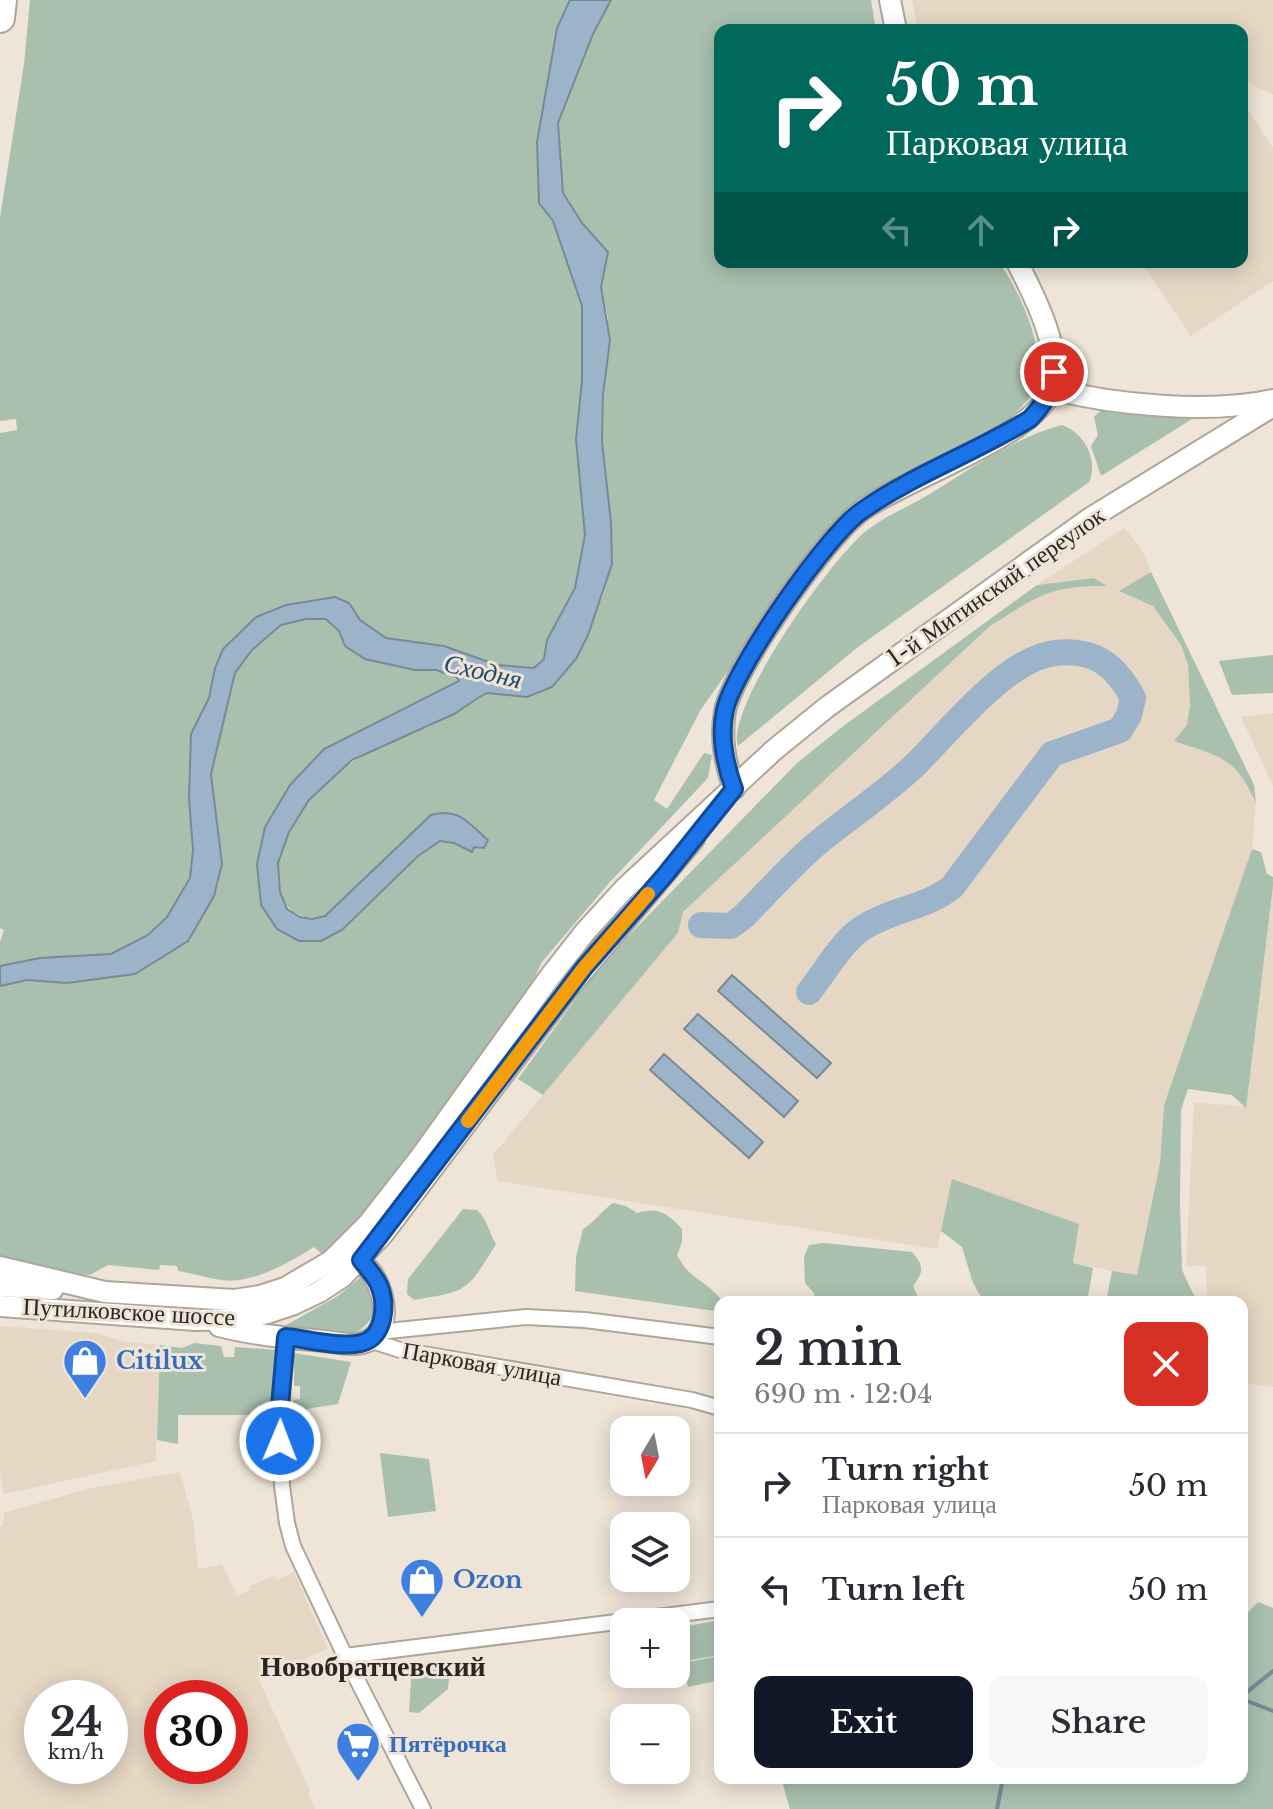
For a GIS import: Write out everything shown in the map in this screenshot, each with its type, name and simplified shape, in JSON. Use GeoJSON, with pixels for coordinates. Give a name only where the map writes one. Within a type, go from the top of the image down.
{"type":"FeatureCollection","features":[{"type":"Feature","properties":{"kind":"highway"},"geometry":{"type":"LineString","coordinates":[[0,18],[2,0]]}},
{"type":"Feature","properties":{"kind":"main road"},"geometry":{"type":"LineString","coordinates":[[890,0],[895,24]]}},
{"type":"Feature","properties":{"kind":"main road"},"geometry":{"type":"LineString","coordinates":[[734,789],[723,744],[725,710],[739,678],[820,552],[862,510],[1030,419],[1045,403],[1052,389],[1054,372],[1045,325],[1035,296],[1020,268]]}},
{"type":"Feature","properties":{"kind":"main road"},"geometry":{"type":"LineString","coordinates":[[1052,389],[1088,399],[1202,407],[1229,407],[1273,400]]}},
{"type":"Feature","properties":{"kind":"main road","name":"1-й Митинский переулок"},"geometry":{"type":"LineString","coordinates":[[734,789],[774,750],[827,707],[1089,519],[1273,406]]}},
{"type":"Feature","properties":{"kind":"main road","name":"Путилковское шоссе"},"geometry":{"type":"LineString","coordinates":[[0,1306],[196,1320],[241,1319],[294,1304],[319,1292],[361,1260],[593,957],[666,874],[734,789]]}},
{"type":"Feature","properties":{"kind":"main road","name":"Путилковское шоссе"},"geometry":{"type":"LineString","coordinates":[[0,1267],[105,1292],[234,1300],[285,1288],[331,1261],[369,1223],[403,1180],[585,932],[625,888],[734,789]]}},
{"type":"Feature","properties":{"kind":"main road"},"geometry":{"type":"LineString","coordinates":[[331,1261],[342,1256],[361,1260],[378,1282],[383,1319],[373,1336]]}},
{"type":"Feature","properties":{"kind":"main road"},"geometry":{"type":"LineString","coordinates":[[0,1286],[105,1292]]}},
{"type":"Feature","properties":{"kind":"main road","name":"Парковая улица"},"geometry":{"type":"LineString","coordinates":[[196,1320],[237,1331],[354,1344],[373,1336]]}},
{"type":"Feature","properties":{"kind":"street"},"geometry":{"type":"LineString","coordinates":[[373,1336],[526,1317],[585,1320],[714,1336]]}},
{"type":"Feature","properties":{"kind":"street","name":"Парковая улица"},"geometry":{"type":"LineString","coordinates":[[373,1336],[400,1350],[714,1407]]}},
{"type":"Feature","properties":{"kind":"street"},"geometry":{"type":"LineString","coordinates":[[286,1337],[279,1418],[282,1486],[293,1546],[423,1809]]}},
{"type":"Feature","properties":{"kind":"street"},"geometry":{"type":"LineString","coordinates":[[345,1656],[714,1610]]}},
{"type":"Feature","properties":{"kind":"shaded area"},"geometry":{"type":"Polygon","coordinates":[[[912,0],[1273,0],[1273,95],[1248,82],[1248,24],[917,24],[912,0]]]}},
{"type":"Feature","properties":{"kind":"shaded area"},"geometry":{"type":"Polygon","coordinates":[[[1248,110],[1273,148],[1273,281],[1191,336],[1145,268],[1248,268],[1248,110]]]}},
{"type":"Feature","properties":{"kind":"shaded area"},"geometry":{"type":"Polygon","coordinates":[[[1124,528],[1141,548],[1151,572],[1120,591],[1153,606],[1181,645],[1188,665],[1190,705],[1187,725],[1175,741],[1226,759],[1245,778],[1256,803],[1252,849],[1164,1105],[1160,1163],[1137,1276],[1073,1263],[1079,1224],[953,1180],[937,1249],[498,1181],[493,1155],[678,933],[683,912],[990,626],[1038,595],[1074,585],[1105,586],[1094,578],[1037,585],[1124,528]]]}},
{"type":"Feature","properties":{"kind":"shaded area"},"geometry":{"type":"Polygon","coordinates":[[[1273,713],[1273,786],[1241,717],[1273,713]]]}},
{"type":"Feature","properties":{"kind":"shaded area"},"geometry":{"type":"Polygon","coordinates":[[[1273,886],[1273,1387],[1248,1383],[1248,1296],[1207,1296],[1206,1266],[1186,1266],[1194,1102],[1246,1107],[1273,886]]]}},
{"type":"Feature","properties":{"kind":"shaded area"},"geometry":{"type":"Polygon","coordinates":[[[0,1326],[96,1333],[125,1342],[160,1345],[156,1461],[4,1494],[0,1474],[0,1326]]]}},
{"type":"Feature","properties":{"kind":"shaded area"},"geometry":{"type":"Polygon","coordinates":[[[180,1472],[193,1520],[198,1569],[222,1564],[237,1596],[274,1575],[277,1580],[294,1572],[328,1649],[258,1678],[310,1791],[308,1793],[315,1809],[0,1809],[0,1527],[4,1513],[87,1489],[180,1472]]]}},
{"type":"Feature","properties":{"kind":"green space"},"geometry":{"type":"Polygon","coordinates":[[[30,0],[570,0],[557,28],[537,142],[539,203],[553,221],[582,306],[582,381],[576,439],[585,535],[575,588],[547,640],[544,659],[534,668],[497,665],[444,646],[386,638],[360,620],[349,603],[335,597],[286,605],[256,617],[223,649],[215,668],[209,698],[191,734],[189,798],[193,850],[190,878],[167,917],[148,935],[110,954],[40,958],[0,966],[0,942],[4,930],[0,928],[0,433],[17,430],[16,419],[0,421],[0,218],[24,64],[30,0]]]}},
{"type":"Feature","properties":{"kind":"green space"},"geometry":{"type":"Polygon","coordinates":[[[611,0],[871,0],[875,24],[714,24],[714,268],[1003,268],[1024,307],[1035,343],[1037,378],[1032,393],[1001,424],[870,492],[851,505],[822,536],[700,711],[654,800],[667,809],[704,753],[712,755],[708,778],[609,883],[542,962],[528,991],[374,1207],[323,1255],[314,1247],[270,1271],[232,1281],[178,1271],[177,1266],[160,1265],[159,1270],[108,1265],[90,1275],[48,1271],[0,1258],[0,986],[27,980],[67,983],[135,974],[208,907],[219,882],[211,774],[235,672],[252,650],[281,625],[306,619],[326,619],[339,631],[345,646],[412,669],[443,672],[459,682],[387,716],[265,827],[277,928],[342,930],[406,866],[432,846],[446,842],[472,852],[473,847],[482,849],[431,815],[325,916],[302,916],[286,904],[277,872],[287,837],[309,800],[324,783],[358,758],[458,712],[485,694],[527,697],[576,659],[603,595],[612,564],[602,442],[608,318],[601,287],[608,252],[582,223],[563,193],[558,123],[593,34],[611,0]]]}},
{"type":"Feature","properties":{"kind":"green space"},"geometry":{"type":"Polygon","coordinates":[[[1101,410],[1192,419],[1101,476],[1091,446],[1098,435],[1094,417],[1101,410]]]}},
{"type":"Feature","properties":{"kind":"green space"},"geometry":{"type":"Polygon","coordinates":[[[1062,425],[1077,434],[1088,448],[1092,465],[1089,482],[858,647],[738,746],[739,726],[748,699],[765,666],[810,597],[854,542],[876,524],[990,457],[1025,438],[1062,425]]]}},
{"type":"Feature","properties":{"kind":"green space"},"geometry":{"type":"Polygon","coordinates":[[[1151,572],[1254,785],[1256,803],[1241,776],[1224,760],[1174,741],[1187,725],[1190,705],[1188,665],[1181,645],[1153,606],[1119,591],[1151,572]]]}},
{"type":"Feature","properties":{"kind":"green space"},"geometry":{"type":"Polygon","coordinates":[[[1094,578],[1107,586],[1071,588],[1044,595],[990,626],[683,912],[678,933],[543,1095],[518,1079],[600,965],[797,763],[1037,585],[1094,578]]]}},
{"type":"Feature","properties":{"kind":"green space"},"geometry":{"type":"Polygon","coordinates":[[[1273,655],[1273,693],[1232,695],[1219,661],[1273,655]]]}},
{"type":"Feature","properties":{"kind":"green space"},"geometry":{"type":"Polygon","coordinates":[[[1252,849],[1261,852],[1267,874],[1273,877],[1273,886],[1246,1108],[1232,1095],[1188,1089],[1181,1110],[1182,1270],[1194,1296],[1107,1296],[1112,1271],[1137,1275],[1160,1163],[1164,1105],[1252,849]]]}},
{"type":"Feature","properties":{"kind":"green space"},"geometry":{"type":"Polygon","coordinates":[[[952,1179],[1079,1224],[1073,1263],[1093,1268],[1088,1296],[981,1296],[973,1283],[962,1247],[941,1231],[952,1179]]]}},
{"type":"Feature","properties":{"kind":"green space"},"geometry":{"type":"Polygon","coordinates":[[[613,1203],[637,1213],[651,1210],[662,1213],[677,1224],[682,1229],[682,1242],[677,1255],[693,1276],[717,1296],[714,1296],[714,1311],[575,1291],[576,1257],[583,1229],[613,1203]]]}},
{"type":"Feature","properties":{"kind":"green space"},"geometry":{"type":"Polygon","coordinates":[[[463,1209],[477,1210],[481,1214],[496,1244],[465,1286],[446,1294],[414,1300],[407,1294],[408,1279],[463,1209]]]}},
{"type":"Feature","properties":{"kind":"green space"},"geometry":{"type":"Polygon","coordinates":[[[824,1243],[912,1252],[921,1269],[913,1286],[917,1296],[814,1296],[805,1283],[804,1257],[809,1245],[824,1243]]]}},
{"type":"Feature","properties":{"kind":"green space"},"geometry":{"type":"Polygon","coordinates":[[[361,1277],[371,1294],[374,1310],[360,1330],[350,1335],[281,1328],[338,1296],[361,1277]]]}},
{"type":"Feature","properties":{"kind":"green space"},"geometry":{"type":"Polygon","coordinates":[[[194,1343],[221,1346],[224,1357],[234,1357],[235,1347],[277,1350],[272,1415],[178,1415],[178,1444],[157,1440],[160,1345],[182,1348],[194,1343]]]}},
{"type":"Feature","properties":{"kind":"green space"},"geometry":{"type":"Polygon","coordinates":[[[294,1353],[351,1362],[338,1404],[287,1412],[294,1400],[300,1399],[300,1386],[294,1386],[294,1353]]]}},
{"type":"Feature","properties":{"kind":"green space"},"geometry":{"type":"Polygon","coordinates":[[[380,1453],[429,1459],[436,1511],[388,1517],[380,1453]]]}},
{"type":"Feature","properties":{"kind":"green space"},"geometry":{"type":"Polygon","coordinates":[[[1258,1602],[1273,1608],[1273,1809],[790,1809],[783,1784],[1248,1784],[1248,1612],[1258,1602]]]}},
{"type":"Feature","properties":{"kind":"green space"},"geometry":{"type":"Polygon","coordinates":[[[714,1621],[714,1656],[690,1660],[690,1626],[714,1621]]]}},
{"type":"Feature","properties":{"kind":"green space"},"geometry":{"type":"Polygon","coordinates":[[[714,1657],[714,1681],[690,1687],[690,1662],[714,1657]]]}},
{"type":"Feature","properties":{"kind":"green space"},"geometry":{"type":"Polygon","coordinates":[[[412,1665],[450,1667],[448,1689],[419,1713],[409,1712],[412,1665]]]}},
{"type":"Feature","properties":{"kind":"water","name":"Сходня"},"geometry":{"type":"Polygon","coordinates":[[[570,0],[611,0],[593,34],[558,123],[563,193],[582,223],[608,252],[601,287],[610,340],[603,395],[602,442],[612,564],[588,635],[576,659],[552,687],[527,697],[487,693],[454,714],[352,760],[309,800],[289,832],[278,863],[280,892],[287,909],[300,917],[312,919],[325,916],[431,815],[449,813],[462,818],[488,840],[484,848],[474,847],[472,852],[454,843],[440,841],[418,856],[342,930],[321,941],[299,941],[277,929],[261,905],[257,864],[265,827],[290,785],[324,749],[459,681],[436,670],[415,670],[365,659],[345,646],[339,631],[326,619],[306,619],[281,625],[252,650],[235,673],[211,774],[222,864],[214,896],[188,941],[135,974],[67,983],[27,980],[0,986],[0,966],[40,958],[111,954],[148,935],[167,917],[190,878],[193,850],[189,798],[191,734],[209,698],[215,668],[223,649],[256,617],[286,605],[335,597],[349,603],[360,620],[386,638],[444,646],[497,665],[534,668],[544,659],[547,640],[575,588],[585,535],[576,439],[582,381],[582,306],[553,221],[539,203],[537,142],[557,28],[570,0]]]}},
{"type":"Feature","properties":{"kind":"water"},"geometry":{"type":"Polygon","coordinates":[[[732,975],[831,1063],[817,1078],[718,991],[732,975]]]}},
{"type":"Feature","properties":{"kind":"water"},"geometry":{"type":"Polygon","coordinates":[[[698,1014],[798,1101],[784,1117],[684,1029],[698,1014]]]}},
{"type":"Feature","properties":{"kind":"water"},"geometry":{"type":"Polygon","coordinates":[[[664,1054],[763,1142],[749,1158],[650,1070],[664,1054]]]}},
{"type":"Feature","properties":{"kind":"waterway"},"geometry":{"type":"LineString","coordinates":[[701,925],[731,926],[744,916],[804,855],[902,777],[979,699],[1017,668],[1036,658],[1069,652],[1093,657],[1111,668],[1133,698],[1129,715],[1120,730],[1052,754],[952,887],[931,900],[883,917],[861,929],[840,950],[809,992]]}},
{"type":"Feature","properties":{"kind":"waterway"},"geometry":{"type":"LineString","coordinates":[[1248,1691],[1273,1671]]}},
{"type":"Feature","properties":{"kind":"waterway"},"geometry":{"type":"LineString","coordinates":[[1248,1701],[1273,1711]]}},
{"type":"Feature","properties":{"kind":"waterway"},"geometry":{"type":"LineString","coordinates":[[997,1809],[1002,1784]]}},
{"type":"Feature","properties":{"kind":"slow traffic"},"geometry":{"type":"LineString","coordinates":[[468,1121],[584,968],[648,894]]}},
{"type":"Feature","properties":{"kind":"place","name":"Citilux"},"geometry":{"type":"Point","coordinates":[85,1400]}},
{"type":"Feature","properties":{"kind":"place","name":"Ozon"},"geometry":{"type":"Point","coordinates":[422,1619]}},
{"type":"Feature","properties":{"kind":"place","name":"Пятёрочка"},"geometry":{"type":"Point","coordinates":[358,1783]}},
{"type":"Feature","properties":{"kind":"district","name":"Новобратцевский"},"geometry":{"type":"Point","coordinates":[373,1666]}},
{"type":"Feature","properties":{"kind":"route"},"geometry":{"type":"LineString","coordinates":[[280,1441],[286,1337],[354,1344],[369,1340],[378,1332],[383,1319],[381,1292],[378,1282],[361,1260],[584,968],[666,874],[734,789],[723,744],[725,710],[739,678],[769,628],[820,552],[862,510],[1030,419],[1045,403],[1052,389],[1054,372]]}}]}
